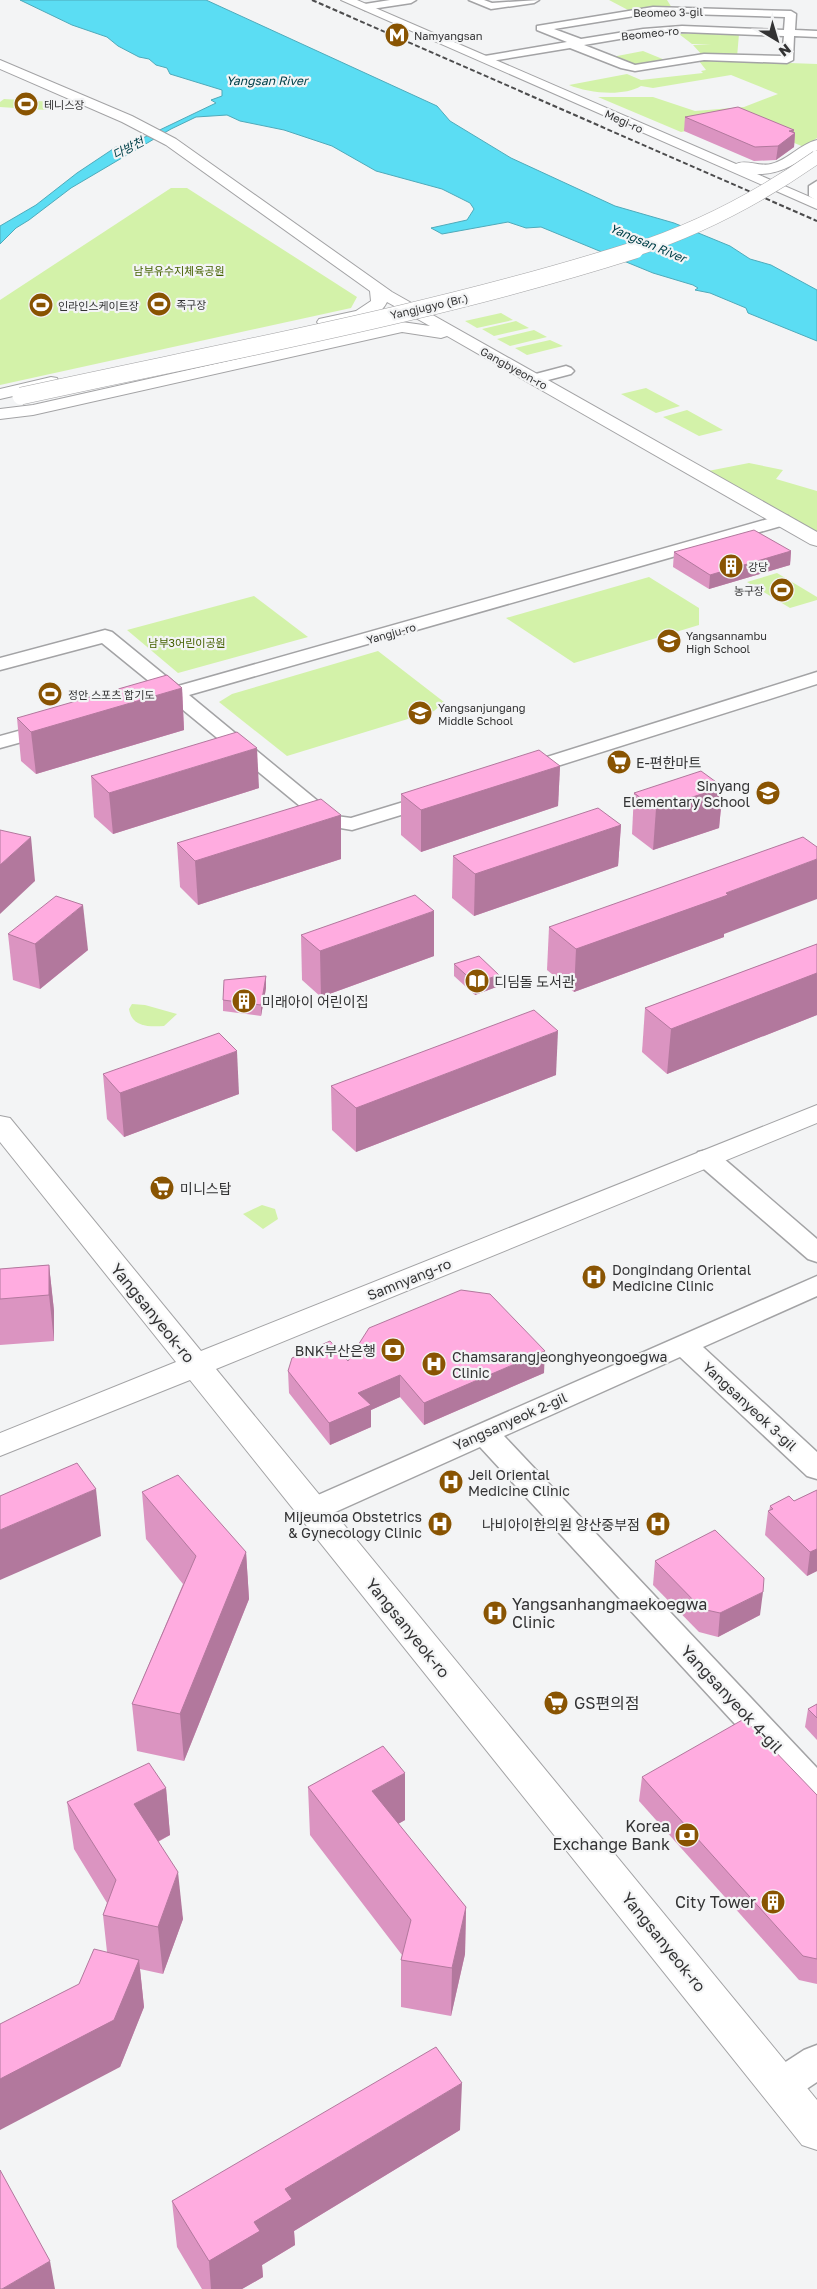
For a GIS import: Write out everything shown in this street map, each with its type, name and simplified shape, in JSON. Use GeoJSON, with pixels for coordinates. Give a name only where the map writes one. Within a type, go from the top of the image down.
{"type":"FeatureCollection","features":[{"type":"Feature","properties":{"kind":"street","name":"Megi-ro"},"geometry":{"type":"LineString","coordinates":[[347,0],[817,205]]}},
{"type":"Feature","properties":{"kind":"street"},"geometry":{"type":"LineString","coordinates":[[365,8],[411,0]]}},
{"type":"Feature","properties":{"kind":"street"},"geometry":{"type":"LineString","coordinates":[[474,0],[491,6],[534,0]]}},
{"type":"Feature","properties":{"kind":"street","name":"Beomeo 3-gil"},"geometry":{"type":"LineString","coordinates":[[576,44],[541,28],[634,12],[674,10],[791,14],[789,33]]}},
{"type":"Feature","properties":{"kind":"street","name":"Beomeo-ro"},"geometry":{"type":"LineString","coordinates":[[485,59],[643,32],[682,29],[817,34]]}},
{"type":"Feature","properties":{"kind":"street"},"geometry":{"type":"LineString","coordinates":[[576,44],[624,66],[635,68],[704,57],[787,60],[789,33]]}},
{"type":"Feature","properties":{"kind":"street","name":"Gangbyeon-ro"},"geometry":{"type":"LineString","coordinates":[[0,64],[150,130],[223,178],[378,290],[817,540]]}},
{"type":"Feature","properties":{"kind":"street"},"geometry":{"type":"LineString","coordinates":[[563,94],[630,117],[750,169],[767,171],[784,166],[817,144]]}},
{"type":"Feature","properties":{"kind":"street","name":"Yangjugyo (Br.)"},"geometry":{"type":"LineString","coordinates":[[26,400],[530,282],[634,250],[711,220],[779,184],[817,157]]}},
{"type":"Feature","properties":{"kind":"street","name":"Yangjugyo (Br.)"},"geometry":{"type":"LineString","coordinates":[[26,400],[404,322],[546,288],[654,254],[728,224],[799,188],[817,175]]}},
{"type":"Feature","properties":{"kind":"street"},"geometry":{"type":"LineString","coordinates":[[817,185],[815,186],[815,196],[817,197]]}},
{"type":"Feature","properties":{"kind":"street"},"geometry":{"type":"LineString","coordinates":[[0,394],[361,315],[379,302],[378,290]]}},
{"type":"Feature","properties":{"kind":"street"},"geometry":{"type":"LineString","coordinates":[[0,413],[33,410],[402,328],[426,329],[458,337]]}},
{"type":"Feature","properties":{"kind":"street"},"geometry":{"type":"LineString","coordinates":[[533,379],[566,371]]}},
{"type":"Feature","properties":{"kind":"street"},"geometry":{"type":"LineString","coordinates":[[0,401],[26,400]]}},
{"type":"Feature","properties":{"kind":"street"},"geometry":{"type":"LineString","coordinates":[[0,413],[26,400]]}},
{"type":"Feature","properties":{"kind":"street","name":"Yangju-ro"},"geometry":{"type":"LineString","coordinates":[[142,702],[782,520]]}},
{"type":"Feature","properties":{"kind":"street"},"geometry":{"type":"LineString","coordinates":[[0,664],[105,636],[330,821],[352,824],[456,792]]}},
{"type":"Feature","properties":{"kind":"street"},"geometry":{"type":"LineString","coordinates":[[503,777],[817,678]]}},
{"type":"Feature","properties":{"kind":"street"},"geometry":{"type":"LineString","coordinates":[[0,742],[66,724]]}},
{"type":"Feature","properties":{"kind":"street","name":"Samnyang-ro"},"geometry":{"type":"LineString","coordinates":[[0,1445],[707,1158],[803,1124],[817,1113]]}},
{"type":"Feature","properties":{"kind":"street","name":"Yangsanyeok-ro"},"geometry":{"type":"LineString","coordinates":[[0,1124],[817,2131]]}},
{"type":"Feature","properties":{"kind":"street"},"geometry":{"type":"LineString","coordinates":[[707,1158],[817,1253]]}},
{"type":"Feature","properties":{"kind":"street","name":"Yangsanyeok 2-gil"},"geometry":{"type":"LineString","coordinates":[[312,1510],[817,1285]]}},
{"type":"Feature","properties":{"kind":"street","name":"Yangsanyeok 3-gil"},"geometry":{"type":"LineString","coordinates":[[683,1344],[817,1469]]}},
{"type":"Feature","properties":{"kind":"street","name":"Yangsanyeok 4-gil"},"geometry":{"type":"LineString","coordinates":[[484,1433],[817,1790]]}},
{"type":"Feature","properties":{"kind":"street"},"geometry":{"type":"LineString","coordinates":[[780,2086],[817,2062]]}},
{"type":"Feature","properties":{"kind":"green space"},"geometry":{"type":"Polygon","coordinates":[[[609,0],[667,0],[672,8],[628,10],[609,0]]]}},
{"type":"Feature","properties":{"kind":"green space"},"geometry":{"type":"Polygon","coordinates":[[[679,34],[739,34],[737,57],[703,56],[693,45],[711,44],[692,44],[679,34]]]}},
{"type":"Feature","properties":{"kind":"green space"},"geometry":{"type":"Polygon","coordinates":[[[643,51],[665,60],[631,65],[612,57],[643,51]]]}},
{"type":"Feature","properties":{"kind":"green space"},"geometry":{"type":"Polygon","coordinates":[[[699,61],[817,64],[817,138],[804,147],[738,120],[681,132],[598,97],[653,97],[695,111],[744,107],[778,94],[731,75],[653,88],[641,86],[625,92],[615,93],[595,92],[569,85],[627,74],[641,80],[703,73],[701,71],[706,70],[699,61]]]}},
{"type":"Feature","properties":{"kind":"green space","name":"테니스장"},"geometry":{"type":"Polygon","coordinates":[[[4,99],[54,102],[46,110],[0,107],[0,102],[4,99]]]}},
{"type":"Feature","properties":{"kind":"green space","name":"남부유수지체육공원"},"geometry":{"type":"Polygon","coordinates":[[[171,188],[187,188],[357,297],[351,308],[0,385],[0,300],[171,188]]]}},
{"type":"Feature","properties":{"kind":"green space"},"geometry":{"type":"Polygon","coordinates":[[[501,313],[513,320],[477,328],[465,321],[501,313]]]}},
{"type":"Feature","properties":{"kind":"green space"},"geometry":{"type":"Polygon","coordinates":[[[516,321],[529,328],[494,336],[482,329],[516,321]]]}},
{"type":"Feature","properties":{"kind":"green space"},"geometry":{"type":"Polygon","coordinates":[[[534,330],[547,337],[510,346],[497,339],[534,330]]]}},
{"type":"Feature","properties":{"kind":"green space"},"geometry":{"type":"Polygon","coordinates":[[[550,340],[563,346],[527,355],[515,348],[550,340]]]}},
{"type":"Feature","properties":{"kind":"green space"},"geometry":{"type":"Polygon","coordinates":[[[646,388],[680,406],[656,413],[621,394],[646,388]]]}},
{"type":"Feature","properties":{"kind":"green space"},"geometry":{"type":"Polygon","coordinates":[[[687,410],[723,430],[699,436],[663,417],[687,410]]]}},
{"type":"Feature","properties":{"kind":"green space"},"geometry":{"type":"Polygon","coordinates":[[[749,463],[783,470],[776,479],[817,491],[817,532],[708,471],[749,463]]]}},
{"type":"Feature","properties":{"kind":"green space","name":"농구장"},"geometry":{"type":"Polygon","coordinates":[[[777,573],[817,597],[817,600],[790,608],[747,582],[777,573]]]}},
{"type":"Feature","properties":{"kind":"green space"},"geometry":{"type":"Polygon","coordinates":[[[649,577],[699,608],[699,625],[574,663],[506,618],[649,577]]]}},
{"type":"Feature","properties":{"kind":"green space","name":"남부3어린이공원"},"geometry":{"type":"Polygon","coordinates":[[[254,596],[308,637],[178,673],[127,630],[254,596]]]}},
{"type":"Feature","properties":{"kind":"green space"},"geometry":{"type":"Polygon","coordinates":[[[378,651],[444,702],[434,711],[287,756],[219,702],[232,694],[378,651]]]}},
{"type":"Feature","properties":{"kind":"green space"},"geometry":{"type":"Polygon","coordinates":[[[132,1004],[145,1005],[177,1014],[164,1026],[142,1025],[137,1023],[131,1015],[129,1009],[132,1004]]]}},
{"type":"Feature","properties":{"kind":"green space"},"geometry":{"type":"Polygon","coordinates":[[[262,1205],[275,1209],[278,1219],[263,1229],[243,1214],[262,1205]]]}},
{"type":"Feature","properties":{"kind":"water","name":"Yangsan River"},"geometry":{"type":"Polygon","coordinates":[[[20,0],[206,0],[437,106],[450,121],[511,158],[615,206],[674,223],[730,246],[750,259],[771,265],[817,290],[817,341],[748,313],[746,308],[710,293],[695,290],[698,288],[693,285],[653,273],[541,227],[526,228],[508,222],[442,234],[431,228],[467,220],[474,209],[470,203],[442,189],[376,171],[332,146],[284,130],[240,121],[227,115],[196,117],[171,129],[71,188],[16,228],[0,244],[0,226],[36,205],[77,173],[116,147],[145,137],[216,103],[211,100],[222,96],[222,90],[170,74],[167,68],[156,65],[149,59],[139,57],[118,46],[107,37],[72,25],[20,0]]]}},
{"type":"Feature","properties":{"kind":"building"},"geometry":{"type":"Polygon","coordinates":[[[738,107],[794,130],[789,131],[795,133],[778,146],[755,147],[685,117],[738,107]]]}},
{"type":"Feature","properties":{"kind":"building"},"geometry":{"type":"Polygon","coordinates":[[[754,530],[791,551],[710,575],[674,552],[754,530]]]}},
{"type":"Feature","properties":{"kind":"building"},"geometry":{"type":"Polygon","coordinates":[[[167,675],[182,688],[31,732],[17,718],[167,675]]]}},
{"type":"Feature","properties":{"kind":"building"},"geometry":{"type":"Polygon","coordinates":[[[237,732],[257,748],[109,793],[91,776],[237,732]]]}},
{"type":"Feature","properties":{"kind":"building"},"geometry":{"type":"Polygon","coordinates":[[[539,750],[560,766],[421,810],[401,794],[539,750]]]}},
{"type":"Feature","properties":{"kind":"building"},"geometry":{"type":"Polygon","coordinates":[[[701,771],[723,787],[656,809],[634,793],[701,771]]]}},
{"type":"Feature","properties":{"kind":"building"},"geometry":{"type":"Polygon","coordinates":[[[321,799],[341,815],[195,861],[177,843],[321,799]]]}},
{"type":"Feature","properties":{"kind":"building"},"geometry":{"type":"Polygon","coordinates":[[[598,808],[621,825],[475,874],[453,856],[598,808]]]}},
{"type":"Feature","properties":{"kind":"building"},"geometry":{"type":"Polygon","coordinates":[[[0,830],[31,837],[0,865],[0,830]]]}},
{"type":"Feature","properties":{"kind":"building"},"geometry":{"type":"Polygon","coordinates":[[[803,837],[817,847],[817,859],[726,893],[728,895],[576,949],[549,927],[803,837]]]}},
{"type":"Feature","properties":{"kind":"building"},"geometry":{"type":"Polygon","coordinates":[[[415,895],[434,911],[320,951],[301,935],[415,895]]]}},
{"type":"Feature","properties":{"kind":"building"},"geometry":{"type":"Polygon","coordinates":[[[56,896],[83,905],[35,944],[8,934],[56,896]]]}},
{"type":"Feature","properties":{"kind":"building"},"geometry":{"type":"Polygon","coordinates":[[[817,944],[817,973],[671,1029],[645,1008],[817,944]]]}},
{"type":"Feature","properties":{"kind":"building"},"geometry":{"type":"Polygon","coordinates":[[[479,956],[499,975],[475,983],[454,964],[479,956]]]}},
{"type":"Feature","properties":{"kind":"building"},"geometry":{"type":"Polygon","coordinates":[[[266,976],[261,1005],[223,1000],[224,980],[266,976]]]}},
{"type":"Feature","properties":{"kind":"building"},"geometry":{"type":"Polygon","coordinates":[[[534,1010],[558,1031],[356,1108],[331,1086],[534,1010]]]}},
{"type":"Feature","properties":{"kind":"building"},"geometry":{"type":"Polygon","coordinates":[[[219,1033],[237,1051],[120,1093],[103,1074],[219,1033]]]}},
{"type":"Feature","properties":{"kind":"building"},"geometry":{"type":"Polygon","coordinates":[[[49,1265],[49,1295],[0,1299],[0,1269],[49,1265]]]}},
{"type":"Feature","properties":{"kind":"building"},"geometry":{"type":"Polygon","coordinates":[[[461,1290],[490,1294],[545,1351],[424,1403],[400,1375],[358,1393],[371,1405],[329,1423],[288,1371],[292,1358],[330,1341],[348,1361],[369,1328],[461,1290]]]}},
{"type":"Feature","properties":{"kind":"building"},"geometry":{"type":"Polygon","coordinates":[[[77,1463],[96,1489],[0,1530],[0,1496],[77,1463]]]}},
{"type":"Feature","properties":{"kind":"building"},"geometry":{"type":"Polygon","coordinates":[[[178,1475],[246,1552],[180,1714],[132,1704],[196,1556],[142,1492],[178,1475]]]}},
{"type":"Feature","properties":{"kind":"building"},"geometry":{"type":"Polygon","coordinates":[[[817,1490],[817,1549],[810,1552],[768,1511],[773,1509],[770,1506],[789,1496],[794,1501],[817,1490]]]}},
{"type":"Feature","properties":{"kind":"building"},"geometry":{"type":"Polygon","coordinates":[[[715,1530],[764,1578],[763,1592],[720,1613],[702,1609],[655,1561],[715,1530]]]}},
{"type":"Feature","properties":{"kind":"building"},"geometry":{"type":"Polygon","coordinates":[[[817,1704],[817,1718],[808,1709],[817,1704]]]}},
{"type":"Feature","properties":{"kind":"building","name":"City Tower"},"geometry":{"type":"Polygon","coordinates":[[[744,1719],[817,1795],[817,1959],[803,1956],[642,1777],[744,1719]]]}},
{"type":"Feature","properties":{"kind":"building"},"geometry":{"type":"Polygon","coordinates":[[[383,1746],[405,1773],[372,1791],[466,1907],[452,1968],[401,1960],[411,1920],[308,1787],[383,1746]]]}},
{"type":"Feature","properties":{"kind":"building"},"geometry":{"type":"Polygon","coordinates":[[[149,1763],[166,1788],[134,1804],[178,1872],[158,1927],[103,1915],[116,1880],[67,1802],[149,1763]]]}},
{"type":"Feature","properties":{"kind":"building"},"geometry":{"type":"Polygon","coordinates":[[[94,1949],[139,1960],[114,2020],[0,2079],[0,2024],[79,1984],[94,1949]]]}},
{"type":"Feature","properties":{"kind":"building"},"geometry":{"type":"Polygon","coordinates":[[[436,2047],[462,2083],[285,2189],[292,2199],[254,2222],[260,2231],[209,2261],[172,2201],[436,2047]]]}},
{"type":"Feature","properties":{"kind":"building"},"geometry":{"type":"Polygon","coordinates":[[[0,2170],[50,2261],[2,2289],[0,2289],[0,2170]]]}},
{"type":"Feature","properties":{"kind":"railway"},"geometry":{"type":"LineString","coordinates":[[312,0],[817,221]]}},
{"type":"Feature","properties":{"kind":"place","name":"Namyangsan"},"geometry":{"type":"Point","coordinates":[397,35]}},
{"type":"Feature","properties":{"kind":"place","name":"테니스장"},"geometry":{"type":"Point","coordinates":[26,104]}},
{"type":"Feature","properties":{"kind":"place","name":"족구장"},"geometry":{"type":"Point","coordinates":[159,304]}},
{"type":"Feature","properties":{"kind":"place","name":"인라인스케이트장"},"geometry":{"type":"Point","coordinates":[41,305]}},
{"type":"Feature","properties":{"kind":"place","name":"강당"},"geometry":{"type":"Point","coordinates":[731,566]}},
{"type":"Feature","properties":{"kind":"place","name":"농구장"},"geometry":{"type":"Point","coordinates":[782,590]}},
{"type":"Feature","properties":{"kind":"place","name":"Yangsannambu High School"},"geometry":{"type":"Point","coordinates":[669,641]}},
{"type":"Feature","properties":{"kind":"place","name":"정안 스포츠 합기도"},"geometry":{"type":"Point","coordinates":[50,694]}},
{"type":"Feature","properties":{"kind":"place","name":"Yangsanjungang Middle School"},"geometry":{"type":"Point","coordinates":[420,713]}},
{"type":"Feature","properties":{"kind":"place","name":"E-편한마트"},"geometry":{"type":"Point","coordinates":[619,762]}},
{"type":"Feature","properties":{"kind":"place","name":"Sinyang Elementary School"},"geometry":{"type":"Point","coordinates":[768,793]}},
{"type":"Feature","properties":{"kind":"place","name":"디딤돌 도서관"},"geometry":{"type":"Point","coordinates":[477,981]}},
{"type":"Feature","properties":{"kind":"place","name":"미래아이 어린이집"},"geometry":{"type":"Point","coordinates":[244,1001]}},
{"type":"Feature","properties":{"kind":"place","name":"미니스탑"},"geometry":{"type":"Point","coordinates":[162,1188]}},
{"type":"Feature","properties":{"kind":"place","name":"Dongindang Oriental Medicine Clinic"},"geometry":{"type":"Point","coordinates":[594,1277]}},
{"type":"Feature","properties":{"kind":"place","name":"BNK부산은행"},"geometry":{"type":"Point","coordinates":[393,1350]}},
{"type":"Feature","properties":{"kind":"place","name":"Chamsarangjeonghyeongoegwa Clinic"},"geometry":{"type":"Point","coordinates":[434,1364]}},
{"type":"Feature","properties":{"kind":"place","name":"Jeil Oriental Medicine Clinic"},"geometry":{"type":"Point","coordinates":[451,1482]}},
{"type":"Feature","properties":{"kind":"place","name":"Mijeumoa Obstetrics & Gynecology Clinic"},"geometry":{"type":"Point","coordinates":[440,1524]}},
{"type":"Feature","properties":{"kind":"place","name":"나비아이한의원 양산중부점"},"geometry":{"type":"Point","coordinates":[658,1524]}},
{"type":"Feature","properties":{"kind":"place","name":"Yangsanhangmaekoegwa Clinic"},"geometry":{"type":"Point","coordinates":[495,1613]}},
{"type":"Feature","properties":{"kind":"place","name":"GS편의점"},"geometry":{"type":"Point","coordinates":[556,1703]}},
{"type":"Feature","properties":{"kind":"place","name":"Korea Exchange Bank"},"geometry":{"type":"Point","coordinates":[687,1835]}},
{"type":"Feature","properties":{"kind":"place","name":"City Tower"},"geometry":{"type":"Point","coordinates":[773,1902]}},
{"type":"Feature","properties":{"kind":"water label","name":"다방천"},"geometry":{"type":"Point","coordinates":[128,148]}}]}
